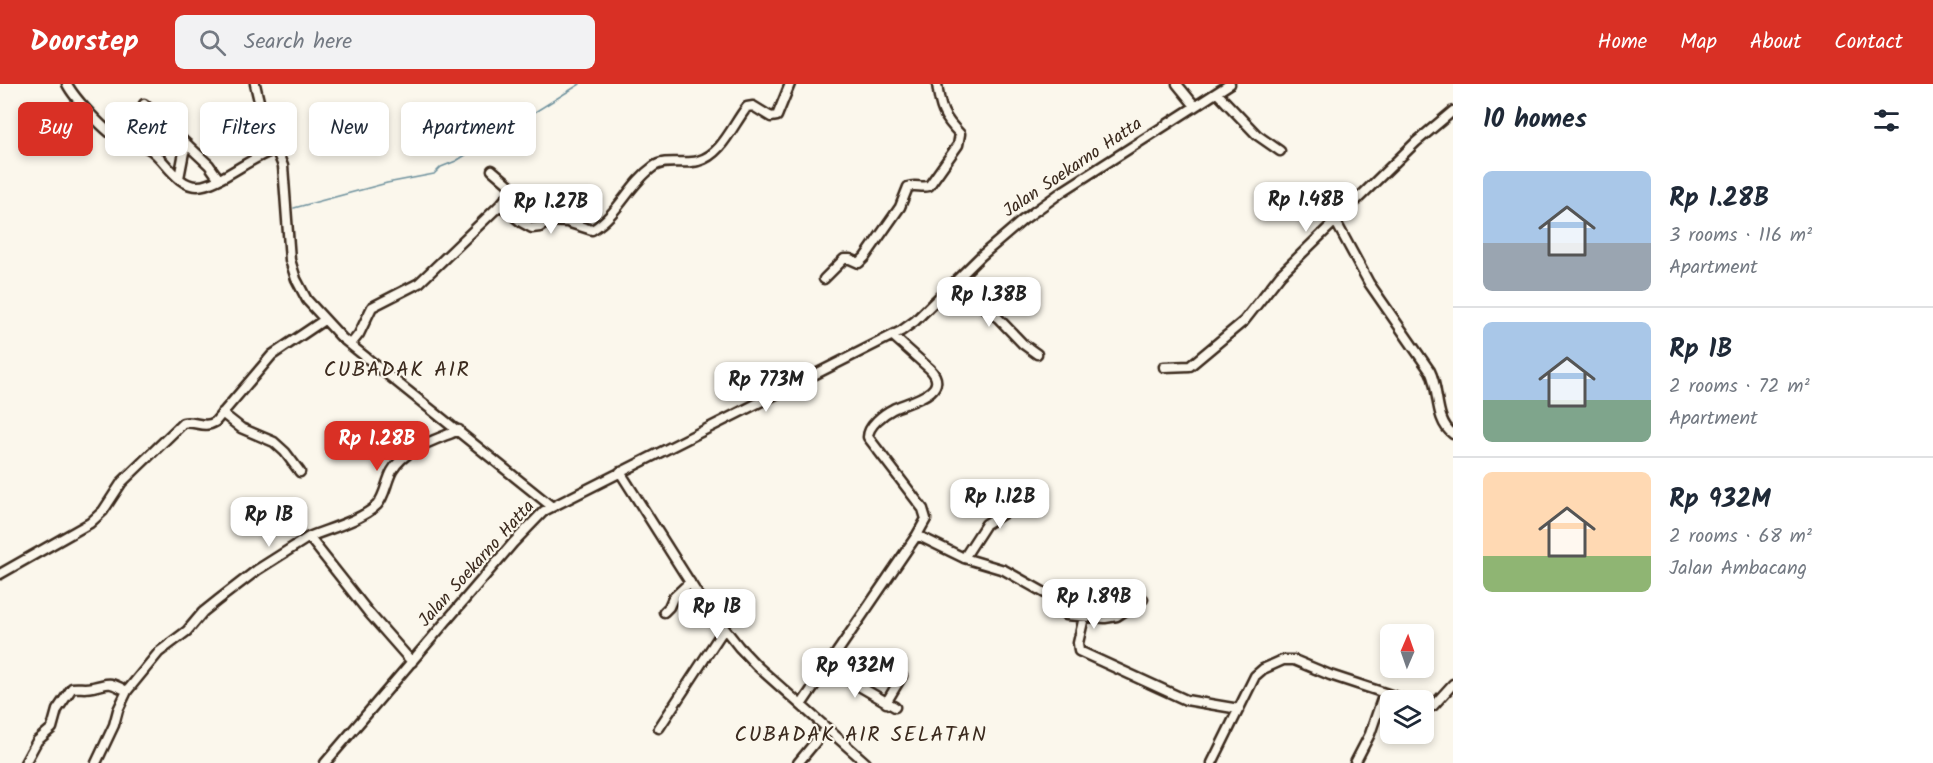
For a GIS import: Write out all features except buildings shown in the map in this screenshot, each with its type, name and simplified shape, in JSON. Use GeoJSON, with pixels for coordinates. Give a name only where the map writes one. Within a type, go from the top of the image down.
{"type":"FeatureCollection","features":[{"type":"Feature","properties":{"kind":"street"},"geometry":{"type":"LineString","coordinates":[[67,84],[75,97],[111,134],[124,142],[147,147],[179,178],[192,186],[219,179],[258,156]]}},
{"type":"Feature","properties":{"kind":"street"},"geometry":{"type":"LineString","coordinates":[[255,84],[259,102]]}},
{"type":"Feature","properties":{"kind":"street"},"geometry":{"type":"LineString","coordinates":[[500,205],[532,228],[540,227],[549,221],[567,222],[592,230],[608,219],[656,164],[703,160],[726,138],[747,107],[753,106],[771,117],[777,116],[790,84]]}},
{"type":"Feature","properties":{"kind":"street"},"geometry":{"type":"LineString","coordinates":[[824,279],[844,259],[859,263],[866,257],[900,207],[908,187],[912,185],[929,186],[958,145],[960,134],[950,125],[943,113],[939,104],[937,84]]}},
{"type":"Feature","properties":{"kind":"street"},"geometry":{"type":"LineString","coordinates":[[1177,84],[1195,106]]}},
{"type":"Feature","properties":{"kind":"street","name":"Jalan Soekarno Hatta"},"geometry":{"type":"LineString","coordinates":[[326,763],[513,543],[538,516],[551,506],[893,336],[915,321],[981,256],[1047,202],[1230,84]]}},
{"type":"Feature","properties":{"kind":"street"},"geometry":{"type":"LineString","coordinates":[[1217,93],[1257,135],[1280,151]]}},
{"type":"Feature","properties":{"kind":"street"},"geometry":{"type":"LineString","coordinates":[[1164,367],[1190,366],[1244,321],[1281,274],[1416,142],[1453,111]]}},
{"type":"Feature","properties":{"kind":"street"},"geometry":{"type":"LineString","coordinates":[[188,145],[209,165],[219,179]]}},
{"type":"Feature","properties":{"kind":"street"},"geometry":{"type":"LineString","coordinates":[[179,178],[183,156]]}},
{"type":"Feature","properties":{"kind":"street"},"geometry":{"type":"LineString","coordinates":[[278,156],[285,175],[290,260],[302,291],[324,320],[551,506]]}},
{"type":"Feature","properties":{"kind":"street"},"geometry":{"type":"LineString","coordinates":[[351,344],[359,334],[372,307],[419,283],[512,191],[513,188],[492,170]]}},
{"type":"Feature","properties":{"kind":"street"},"geometry":{"type":"LineString","coordinates":[[1336,222],[1369,283],[1430,370],[1436,386],[1443,424],[1453,434]]}},
{"type":"Feature","properties":{"kind":"street"},"geometry":{"type":"LineString","coordinates":[[953,285],[998,318],[1023,344],[1037,354]]}},
{"type":"Feature","properties":{"kind":"street"},"geometry":{"type":"LineString","coordinates":[[0,574],[90,523],[103,511],[122,482],[183,423],[209,425],[215,422],[272,355],[324,320]]}},
{"type":"Feature","properties":{"kind":"street"},"geometry":{"type":"LineString","coordinates":[[801,705],[917,536],[926,519],[925,512],[871,443],[868,433],[890,410],[923,398],[931,391],[936,379],[930,369],[893,336]]}},
{"type":"Feature","properties":{"kind":"street"},"geometry":{"type":"LineString","coordinates":[[222,413],[241,428],[274,441],[300,472]]}},
{"type":"Feature","properties":{"kind":"street"},"geometry":{"type":"LineString","coordinates":[[96,763],[127,691],[159,651],[187,631],[203,612],[257,570],[309,537],[372,509],[380,501],[395,467],[404,456],[459,430]]}},
{"type":"Feature","properties":{"kind":"street"},"geometry":{"type":"LineString","coordinates":[[620,472],[690,582],[724,629],[757,666],[866,763]]}},
{"type":"Feature","properties":{"kind":"street"},"geometry":{"type":"LineString","coordinates":[[964,558],[986,524],[1004,513],[1014,492]]}},
{"type":"Feature","properties":{"kind":"street"},"geometry":{"type":"LineString","coordinates":[[917,536],[964,558],[1004,570],[1049,595],[1066,615],[1117,616],[1143,599]]}},
{"type":"Feature","properties":{"kind":"street"},"geometry":{"type":"LineString","coordinates":[[309,537],[369,613],[412,662]]}},
{"type":"Feature","properties":{"kind":"street"},"geometry":{"type":"LineString","coordinates":[[664,612],[673,598],[690,582]]}},
{"type":"Feature","properties":{"kind":"street"},"geometry":{"type":"LineString","coordinates":[[1084,616],[1078,643],[1079,651],[1186,700],[1239,709]]}},
{"type":"Feature","properties":{"kind":"street"},"geometry":{"type":"LineString","coordinates":[[659,729],[724,629]]}},
{"type":"Feature","properties":{"kind":"street"},"geometry":{"type":"LineString","coordinates":[[1212,763],[1259,672],[1288,659],[1380,692]]}},
{"type":"Feature","properties":{"kind":"street"},"geometry":{"type":"LineString","coordinates":[[828,668],[890,705],[902,676]]}},
{"type":"Feature","properties":{"kind":"street"},"geometry":{"type":"LineString","coordinates":[[25,763],[37,741],[52,728],[57,710],[72,688],[91,688],[106,683],[127,691]]}},
{"type":"Feature","properties":{"kind":"street"},"geometry":{"type":"LineString","coordinates":[[1434,706],[1453,684]]}},
{"type":"Feature","properties":{"kind":"street"},"geometry":{"type":"LineString","coordinates":[[1355,763],[1370,734],[1380,705]]}},
{"type":"Feature","properties":{"kind":"street"},"geometry":{"type":"LineString","coordinates":[[798,763],[827,728]]}},
{"type":"Feature","properties":{"kind":"waterway"},"geometry":{"type":"LineString","coordinates":[[294,208],[387,183],[434,174],[441,167],[456,161],[580,84]]}},
{"type":"Feature","properties":{"kind":"district","name":"CUBADAK AIR"},"geometry":{"type":"Point","coordinates":[397,370]}},
{"type":"Feature","properties":{"kind":"district","name":"CUBADAK AIR SELATAN"},"geometry":{"type":"Point","coordinates":[861,735]}}]}
